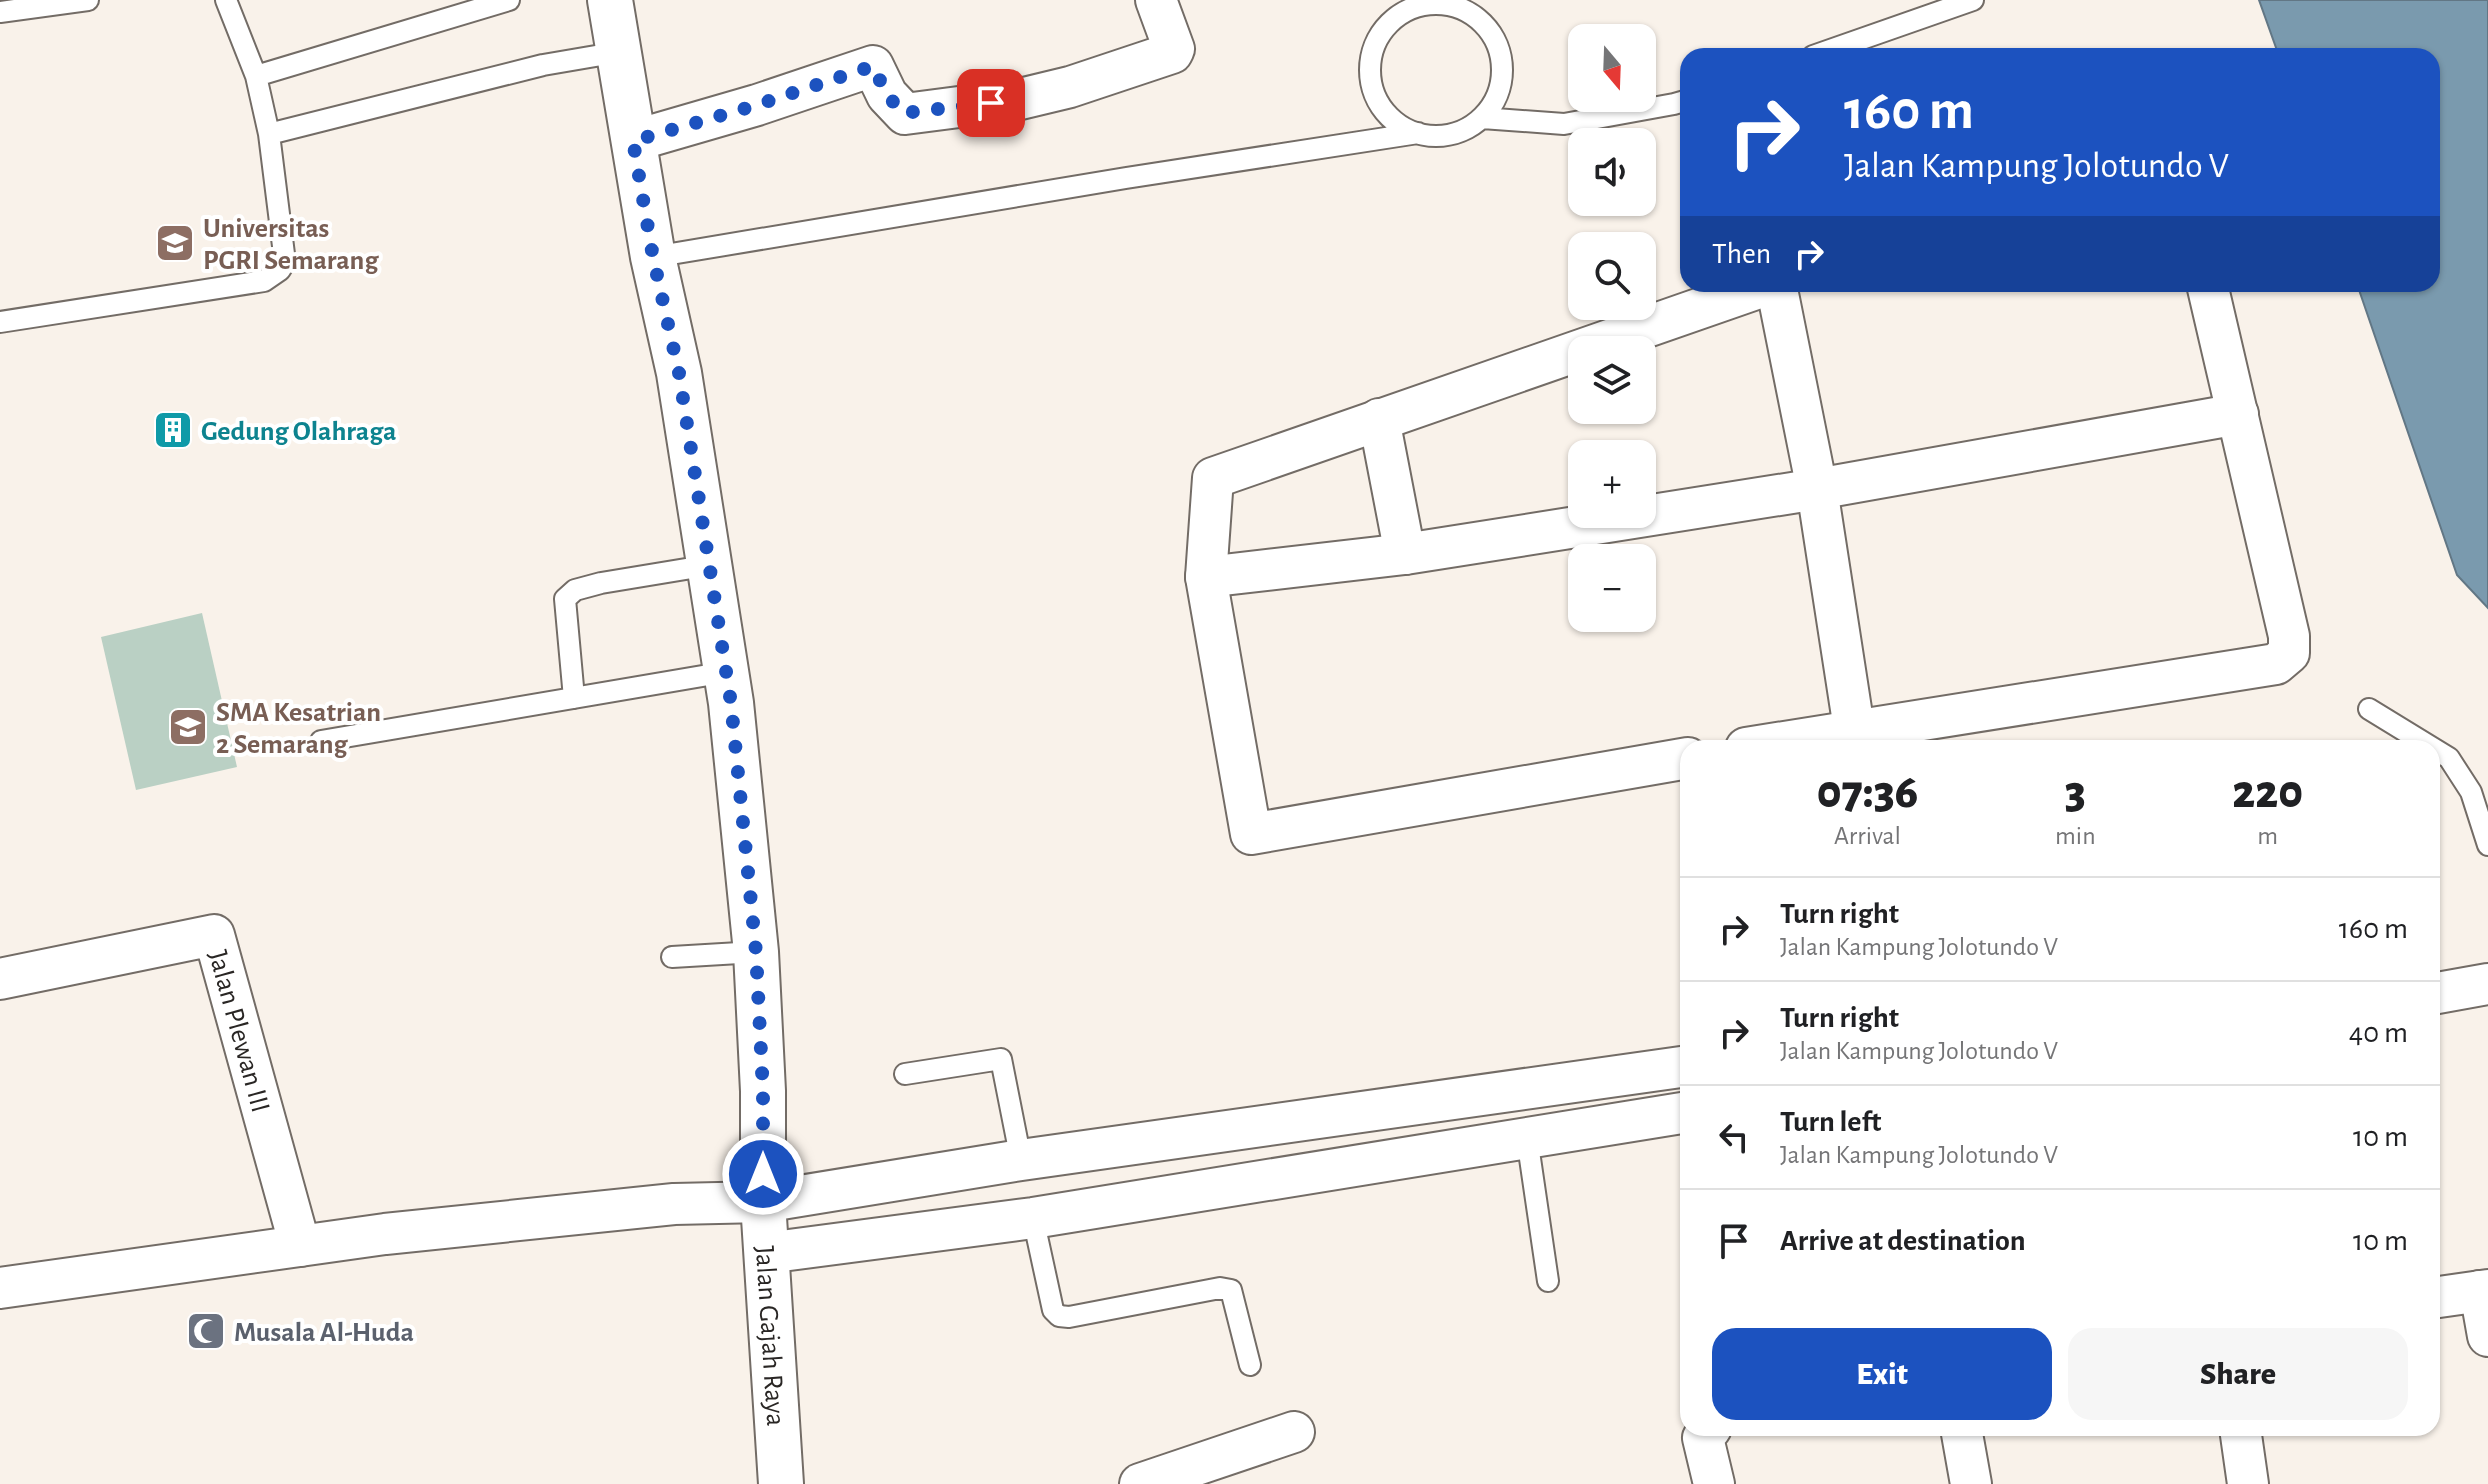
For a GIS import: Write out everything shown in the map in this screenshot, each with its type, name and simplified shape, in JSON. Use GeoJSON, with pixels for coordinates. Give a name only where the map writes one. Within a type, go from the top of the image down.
{"type":"FeatureCollection","features":[{"type":"Feature","properties":{"kind":"main road","name":"Jalan Gajah Raya"},"geometry":{"type":"LineString","coordinates":[[610,0],[653,257],[679,373],[726,672],[756,952],[763,1091],[763,1202],[781,1484]]}},
{"type":"Feature","properties":{"kind":"street"},"geometry":{"type":"LineString","coordinates":[[633,141],[757,105],[873,66],[887,95],[905,114],[1020,99],[1070,87],[1172,53],[1174,49],[1156,0]]}},
{"type":"Feature","properties":{"kind":"street"},"geometry":{"type":"LineString","coordinates":[[1680,759],[1251,834],[1206,577],[1213,478],[1747,292]]}},
{"type":"Feature","properties":{"kind":"street"},"geometry":{"type":"LineString","coordinates":[[1778,292],[1817,489],[1856,739],[2276,664],[2289,653],[2289,636],[2209,292]]}},
{"type":"Feature","properties":{"kind":"street"},"geometry":{"type":"LineString","coordinates":[[1206,577],[1405,554],[1817,489],[2238,414]]}},
{"type":"Feature","properties":{"kind":"street"},"geometry":{"type":"LineString","coordinates":[[1379,419],[1405,554]]}},
{"type":"Feature","properties":{"kind":"street","name":"Jalan Plewan III"},"geometry":{"type":"LineString","coordinates":[[0,979],[214,935],[300,1246]]}},
{"type":"Feature","properties":{"kind":"street"},"geometry":{"type":"LineString","coordinates":[[2440,993],[2488,984]]}},
{"type":"Feature","properties":{"kind":"street"},"geometry":{"type":"LineString","coordinates":[[0,1288],[385,1234],[674,1204],[763,1202],[1021,1160],[1680,1067]]}},
{"type":"Feature","properties":{"kind":"street"},"geometry":{"type":"LineString","coordinates":[[766,1253],[1033,1218],[1680,1113]]}},
{"type":"Feature","properties":{"kind":"street"},"geometry":{"type":"LineString","coordinates":[[1021,1160],[1033,1218]]}},
{"type":"Feature","properties":{"kind":"street"},"geometry":{"type":"LineString","coordinates":[[2440,1297],[2484,1290],[2488,1336]]}},
{"type":"Feature","properties":{"kind":"street"},"geometry":{"type":"LineString","coordinates":[[1140,1484],[1294,1432]]}},
{"type":"Feature","properties":{"kind":"street"},"geometry":{"type":"LineString","coordinates":[[1705,1436],[1714,1484]]}},
{"type":"Feature","properties":{"kind":"street"},"geometry":{"type":"LineString","coordinates":[[1962,1436],[1971,1484]]}},
{"type":"Feature","properties":{"kind":"street"},"geometry":{"type":"LineString","coordinates":[[2241,1436],[2248,1484]]}},
{"type":"Feature","properties":{"kind":"lane"},"geometry":{"type":"LineString","coordinates":[[0,12],[88,0]]}},
{"type":"Feature","properties":{"kind":"lane"},"geometry":{"type":"LineString","coordinates":[[0,322],[264,281],[285,262],[269,134],[256,76],[226,0]]}},
{"type":"Feature","properties":{"kind":"lane"},"geometry":{"type":"LineString","coordinates":[[256,76],[509,0]]}},
{"type":"Feature","properties":{"kind":"lane"},"geometry":{"type":"LineString","coordinates":[[1836,48],[1973,0]]}},
{"type":"Feature","properties":{"kind":"lane"},"geometry":{"type":"LineString","coordinates":[[653,257],[1126,178],[1418,133],[1440,136],[1462,131],[1482,118],[1494,103],[1501,86],[1503,67],[1499,48],[1477,9],[1412,4],[1389,23],[1374,46],[1369,74],[1377,99],[1393,121],[1418,133]]}},
{"type":"Feature","properties":{"kind":"lane"},"geometry":{"type":"LineString","coordinates":[[269,134],[543,65],[619,52]]}},
{"type":"Feature","properties":{"kind":"lane"},"geometry":{"type":"LineString","coordinates":[[1482,118],[1564,124],[1680,102]]}},
{"type":"Feature","properties":{"kind":"lane"},"geometry":{"type":"LineString","coordinates":[[574,698],[565,599],[575,590],[710,565]]}},
{"type":"Feature","properties":{"kind":"lane"},"geometry":{"type":"LineString","coordinates":[[321,741],[726,672]]}},
{"type":"Feature","properties":{"kind":"lane"},"geometry":{"type":"LineString","coordinates":[[2369,709],[2420,740]]}},
{"type":"Feature","properties":{"kind":"lane"},"geometry":{"type":"LineString","coordinates":[[2440,752],[2449,758],[2471,792],[2488,845]]}},
{"type":"Feature","properties":{"kind":"lane"},"geometry":{"type":"LineString","coordinates":[[672,957],[756,952]]}},
{"type":"Feature","properties":{"kind":"lane"},"geometry":{"type":"LineString","coordinates":[[905,1074],[1001,1059],[1021,1160]]}},
{"type":"Feature","properties":{"kind":"lane"},"geometry":{"type":"LineString","coordinates":[[1527,1138],[1548,1281]]}},
{"type":"Feature","properties":{"kind":"lane"},"geometry":{"type":"LineString","coordinates":[[1033,1218],[1053,1310],[1059,1316],[1069,1317],[1220,1288],[1231,1290],[1250,1365]]}},
{"type":"Feature","properties":{"kind":"green space"},"geometry":{"type":"Polygon","coordinates":[[[202,613],[237,767],[136,790],[101,637],[202,613]]]}},
{"type":"Feature","properties":{"kind":"water"},"geometry":{"type":"Polygon","coordinates":[[[2259,0],[2488,0],[2488,608],[2457,575],[2360,292],[2440,292],[2440,48],[2276,48],[2259,0]]]}},
{"type":"Feature","properties":{"kind":"place","name":"Universitas PGRI Semarang"},"geometry":{"type":"Point","coordinates":[175,243]}},
{"type":"Feature","properties":{"kind":"place","name":"Gedung Olahraga"},"geometry":{"type":"Point","coordinates":[173,430]}},
{"type":"Feature","properties":{"kind":"place","name":"SMA Kesatrian 2 Semarang"},"geometry":{"type":"Point","coordinates":[188,727]}},
{"type":"Feature","properties":{"kind":"place","name":"Musala Al-Huda"},"geometry":{"type":"Point","coordinates":[206,1331]}},
{"type":"Feature","properties":{"kind":"route"},"geometry":{"type":"LineString","coordinates":[[763,1174],[763,1091],[756,952],[731,703],[679,373],[653,257],[633,141],[757,105],[873,66],[887,95],[905,114],[991,103]]}}]}
